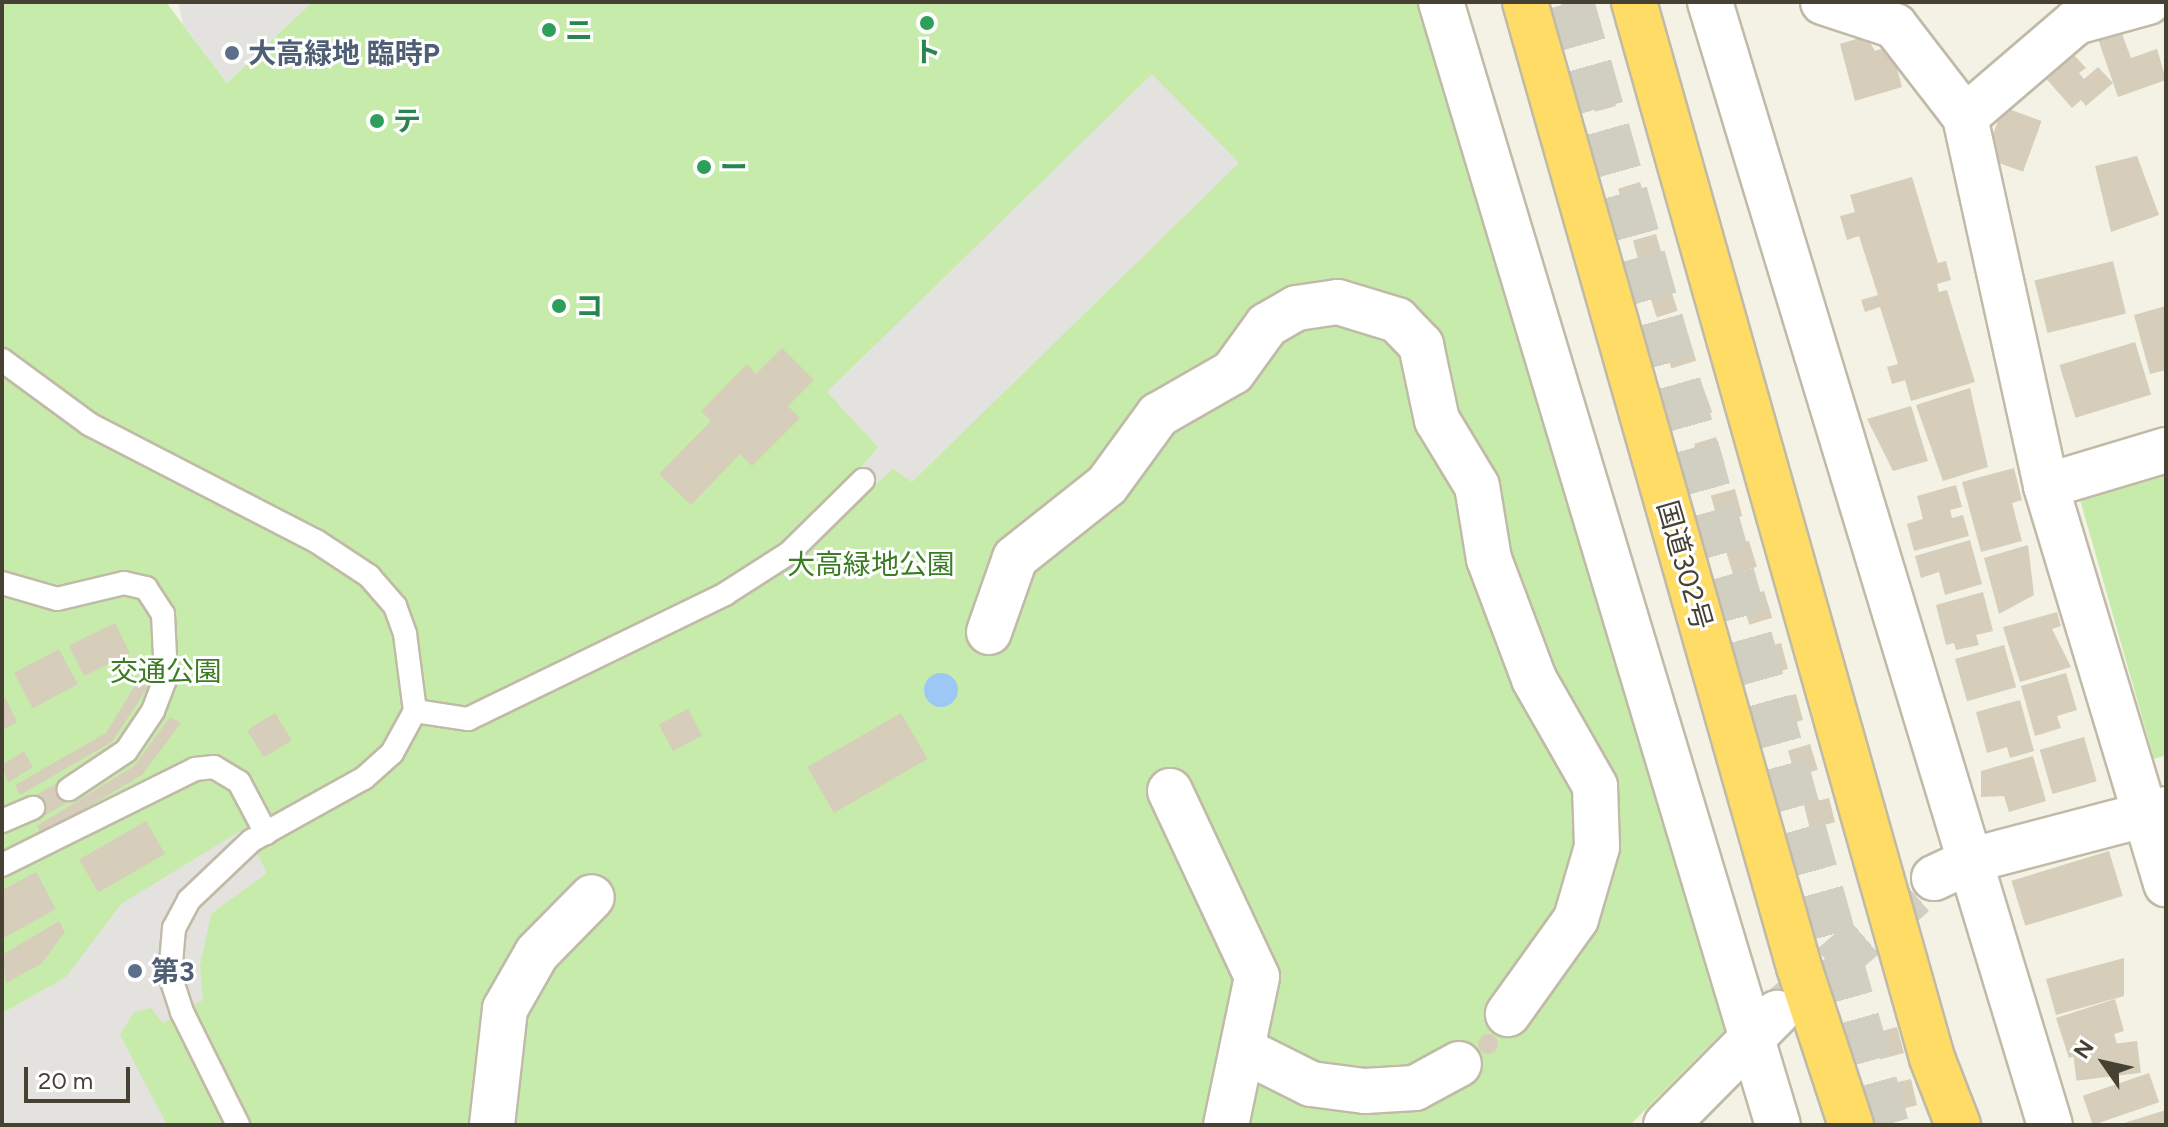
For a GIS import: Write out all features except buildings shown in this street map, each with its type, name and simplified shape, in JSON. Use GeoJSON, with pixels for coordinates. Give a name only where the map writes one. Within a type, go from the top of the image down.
{"type":"FeatureCollection","features":[{"type":"Feature","properties":{"kind":"highway","name":"国道302号"},"geometry":{"type":"LineString","coordinates":[[1525,2],[1799,967],[1851,1125]]}},
{"type":"Feature","properties":{"kind":"highway"},"geometry":{"type":"LineString","coordinates":[[1634,2],[1932,1058],[1958,1125]]}},
{"type":"Feature","properties":{"kind":"street"},"geometry":{"type":"LineString","coordinates":[[1441,2],[1764,1028],[1778,1125]]}},
{"type":"Feature","properties":{"kind":"street"},"geometry":{"type":"LineString","coordinates":[[1710,2],[1953,869],[2050,1125]]}},
{"type":"Feature","properties":{"kind":"street"},"geometry":{"type":"LineString","coordinates":[[1823,2],[1895,26],[1965,117],[2046,486],[2156,812],[2166,884]]}},
{"type":"Feature","properties":{"kind":"street"},"geometry":{"type":"LineString","coordinates":[[1965,117],[2076,22],[2148,2]]}},
{"type":"Feature","properties":{"kind":"street"},"geometry":{"type":"LineString","coordinates":[[989,632],[1015,558],[1107,485],[1158,415],[1233,372],[1267,325],[1297,308],[1338,302],[1397,320],[1421,345],[1437,420],[1477,486],[1489,559],[1534,679],[1595,786],[1597,847],[1576,919],[1508,1014]]}},
{"type":"Feature","properties":{"kind":"street"},"geometry":{"type":"LineString","coordinates":[[2046,486],[2166,450]]}},
{"type":"Feature","properties":{"kind":"street"},"geometry":{"type":"LineString","coordinates":[[1170,791],[1257,977],[1226,1125]]}},
{"type":"Feature","properties":{"kind":"street"},"geometry":{"type":"LineString","coordinates":[[1953,869],[2156,812]]}},
{"type":"Feature","properties":{"kind":"street"},"geometry":{"type":"LineString","coordinates":[[492,1125],[490,1095],[505,1009],[537,953],[592,897]]}},
{"type":"Feature","properties":{"kind":"street"},"geometry":{"type":"LineString","coordinates":[[1666,1125],[1764,1028]]}},
{"type":"Feature","properties":{"kind":"street"},"geometry":{"type":"LineString","coordinates":[[1243,1050],[1311,1084],[1365,1091],[1415,1088],[1459,1064]]}},
{"type":"Feature","properties":{"kind":"lane"},"geometry":{"type":"LineString","coordinates":[[2,360],[89,424],[369,576],[395,606],[405,634],[415,711],[392,753],[364,778],[266,833],[189,900],[174,928],[170,975],[238,1125]]}},
{"type":"Feature","properties":{"kind":"lane"},"geometry":{"type":"LineString","coordinates":[[415,711],[468,719],[725,594],[789,553],[863,480]]}},
{"type":"Feature","properties":{"kind":"lane"},"geometry":{"type":"LineString","coordinates":[[2,583],[57,599],[135,585],[146,588],[163,614],[166,677],[153,711],[126,751],[69,789]]}},
{"type":"Feature","properties":{"kind":"lane"},"geometry":{"type":"LineString","coordinates":[[2,865],[195,769],[214,767],[239,782],[266,833]]}},
{"type":"Feature","properties":{"kind":"lane"},"geometry":{"type":"LineString","coordinates":[[2,821],[33,808]]}},
{"type":"Feature","properties":{"kind":"green space","name":"大高緑地公園"},"geometry":{"type":"Polygon","coordinates":[[[2,2],[166,2],[227,83],[312,2],[1420,2],[1739,1016],[1630,1125],[2,1125],[2,2]]]}},
{"type":"Feature","properties":{"kind":"green space"},"geometry":{"type":"Polygon","coordinates":[[[2166,463],[2166,755],[2154,759],[2077,489],[2166,463]]]}},
{"type":"Feature","properties":{"kind":"shaded area","name":"大高緑地 臨時P"},"geometry":{"type":"Polygon","coordinates":[[[178,2],[312,2],[227,83],[183,24],[178,2]]]}},
{"type":"Feature","properties":{"kind":"shaded area"},"geometry":{"type":"Polygon","coordinates":[[[1152,74],[1239,163],[912,482],[893,469],[870,490],[857,472],[878,447],[827,392],[1152,74]]]}},
{"type":"Feature","properties":{"kind":"shaded area","name":"第3"},"geometry":{"type":"Polygon","coordinates":[[[245,828],[267,873],[211,914],[200,966],[203,1000],[163,1023],[151,1008],[134,1012],[120,1035],[167,1125],[2,1125],[2,1013],[66,977],[121,904],[245,828]]]}},
{"type":"Feature","properties":{"kind":"water"},"geometry":{"type":"Polygon","coordinates":[[[941,673],[953,678],[958,690],[953,702],[941,707],[929,702],[924,690],[929,678],[941,673]]]}},
{"type":"Feature","properties":{"kind":"tunnel"},"geometry":{"type":"LineString","coordinates":[[1572,2],[1887,1125]]}},
{"type":"Feature","properties":{"kind":"tunnel"},"geometry":{"type":"LineString","coordinates":[[1781,1009],[1934,878]]}},
{"type":"Feature","properties":{"kind":"place","name":"ト"},"geometry":{"type":"Point","coordinates":[927,23]}},
{"type":"Feature","properties":{"kind":"place","name":"ニ"},"geometry":{"type":"Point","coordinates":[549,30]}},
{"type":"Feature","properties":{"kind":"place","name":"大高緑地 臨時P"},"geometry":{"type":"Point","coordinates":[232,53]}},
{"type":"Feature","properties":{"kind":"place","name":"テ"},"geometry":{"type":"Point","coordinates":[377,121]}},
{"type":"Feature","properties":{"kind":"place","name":"ー"},"geometry":{"type":"Point","coordinates":[704,167]}},
{"type":"Feature","properties":{"kind":"place","name":"コ"},"geometry":{"type":"Point","coordinates":[559,306]}},
{"type":"Feature","properties":{"kind":"place","name":"第3"},"geometry":{"type":"Point","coordinates":[135,971]}},
{"type":"Feature","properties":{"kind":"park label","name":"交通公園"},"geometry":{"type":"Point","coordinates":[166,671]}}]}
